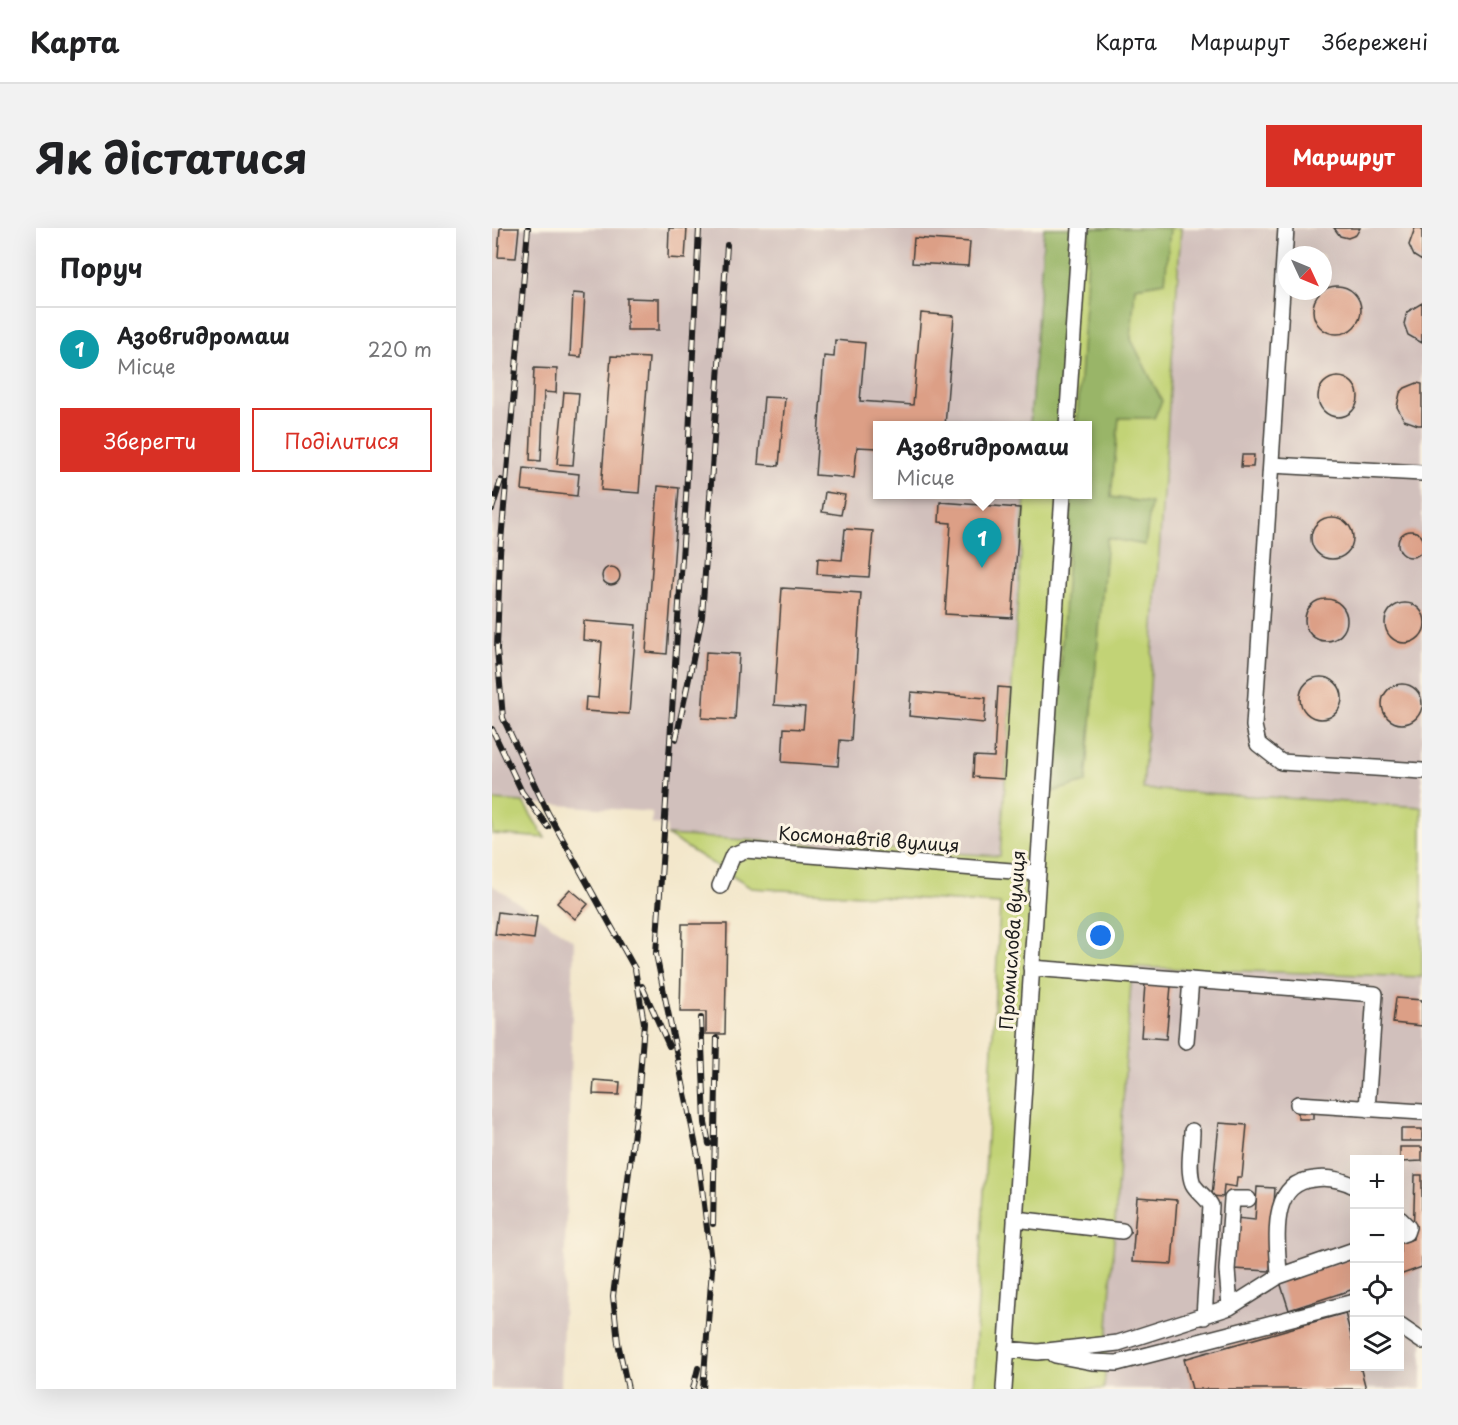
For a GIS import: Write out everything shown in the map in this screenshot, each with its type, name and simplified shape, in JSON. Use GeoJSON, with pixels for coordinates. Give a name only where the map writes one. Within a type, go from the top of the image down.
{"type":"FeatureCollection","features":[{"type":"Feature","properties":{"kind":"street"},"geometry":{"type":"LineString","coordinates":[[1067,421],[1080,228]]}},
{"type":"Feature","properties":{"kind":"street"},"geometry":{"type":"LineString","coordinates":[[1286,228],[1254,726],[1258,744],[1267,754],[1281,762],[1422,771]]}},
{"type":"Feature","properties":{"kind":"street"},"geometry":{"type":"LineString","coordinates":[[1271,465],[1422,473]]}},
{"type":"Feature","properties":{"kind":"street","name":"Промислова вулиця"},"geometry":{"type":"LineString","coordinates":[[1004,1389],[1063,499]]}},
{"type":"Feature","properties":{"kind":"street","name":"Космонавтів вулиця"},"geometry":{"type":"LineString","coordinates":[[720,886],[733,855],[745,850],[1037,873]]}},
{"type":"Feature","properties":{"kind":"street"},"geometry":{"type":"LineString","coordinates":[[1031,968],[1375,994],[1367,1109]]}},
{"type":"Feature","properties":{"kind":"street"},"geometry":{"type":"LineString","coordinates":[[1186,1041],[1191,980]]}},
{"type":"Feature","properties":{"kind":"street"},"geometry":{"type":"LineString","coordinates":[[1298,1104],[1422,1112]]}},
{"type":"Feature","properties":{"kind":"street"},"geometry":{"type":"LineString","coordinates":[[1192,1131],[1191,1175],[1194,1186],[1206,1197],[1211,1206],[1204,1317]]}},
{"type":"Feature","properties":{"kind":"street"},"geometry":{"type":"LineString","coordinates":[[1279,1276],[1277,1227],[1280,1204],[1291,1187],[1305,1179],[1321,1178],[1350,1184]]}},
{"type":"Feature","properties":{"kind":"street"},"geometry":{"type":"LineString","coordinates":[[1230,1308],[1227,1270],[1232,1199],[1248,1199]]}},
{"type":"Feature","properties":{"kind":"street"},"geometry":{"type":"LineString","coordinates":[[1015,1219],[1122,1231]]}},
{"type":"Feature","properties":{"kind":"street"},"geometry":{"type":"LineString","coordinates":[[1038,1352],[1118,1343],[1204,1317],[1230,1308],[1279,1276],[1350,1251]]}},
{"type":"Feature","properties":{"kind":"street"},"geometry":{"type":"LineString","coordinates":[[1006,1349],[1038,1352],[1092,1362],[1117,1363],[1350,1303]]}},
{"type":"Feature","properties":{"kind":"street"},"geometry":{"type":"LineString","coordinates":[[1404,1329],[1422,1341]]}},
{"type":"Feature","properties":{"kind":"shaded area"},"geometry":{"type":"Polygon","coordinates":[[[492,228],[1044,228],[1030,421],[873,421],[873,499],[1025,499],[1000,857],[667,835],[666,825],[652,824],[652,812],[492,800],[492,228]]]}},
{"type":"Feature","properties":{"kind":"shaded area"},"geometry":{"type":"Polygon","coordinates":[[[1181,228],[1422,228],[1422,807],[1143,789],[1181,228]]]}},
{"type":"Feature","properties":{"kind":"shaded area"},"geometry":{"type":"Polygon","coordinates":[[[492,885],[574,941],[561,1389],[492,1389],[492,885]]]}},
{"type":"Feature","properties":{"kind":"shaded area"},"geometry":{"type":"Polygon","coordinates":[[[1132,967],[1422,977],[1422,1389],[1104,1389],[1132,967]]]}},
{"type":"Feature","properties":{"kind":"green space"},"geometry":{"type":"Polygon","coordinates":[[[1044,228],[1181,228],[1143,789],[1422,807],[1422,977],[1132,967],[1104,1389],[973,1389],[1000,904],[751,888],[667,835],[1000,856],[1025,499],[1092,499],[1092,421],[1030,421],[1044,228]]]}},
{"type":"Feature","properties":{"kind":"green space"},"geometry":{"type":"Polygon","coordinates":[[[1044,228],[1073,228],[1060,421],[1030,421],[1044,228]]]}},
{"type":"Feature","properties":{"kind":"green space"},"geometry":{"type":"Polygon","coordinates":[[[1090,228],[1170,228],[1165,282],[1135,287],[1131,339],[1162,401],[1154,418],[1119,418],[1111,497],[1151,503],[1145,545],[1107,538],[1086,782],[1052,792],[1072,499],[1092,499],[1092,421],[1077,421],[1090,228]]]}},
{"type":"Feature","properties":{"kind":"green space"},"geometry":{"type":"Polygon","coordinates":[[[492,800],[523,802],[545,838],[492,834],[492,800]]]}},
{"type":"Feature","properties":{"kind":"building"},"geometry":{"type":"Polygon","coordinates":[[[500,228],[519,228],[516,258],[498,257],[500,228]]]}},
{"type":"Feature","properties":{"kind":"building"},"geometry":{"type":"Polygon","coordinates":[[[669,228],[687,228],[685,259],[668,258],[669,228]]]}},
{"type":"Feature","properties":{"kind":"building"},"geometry":{"type":"Polygon","coordinates":[[[1334,228],[1360,228],[1356,235],[1348,238],[1340,236],[1334,228]]]}},
{"type":"Feature","properties":{"kind":"building"},"geometry":{"type":"Polygon","coordinates":[[[1415,228],[1422,228],[1422,261],[1414,256],[1409,245],[1415,228]]]}},
{"type":"Feature","properties":{"kind":"building"},"geometry":{"type":"Polygon","coordinates":[[[914,238],[970,242],[968,266],[912,263],[914,238]]]}},
{"type":"Feature","properties":{"kind":"building"},"geometry":{"type":"Polygon","coordinates":[[[1337,286],[1354,293],[1360,305],[1359,319],[1354,327],[1337,334],[1320,327],[1313,310],[1316,300],[1332,300],[1332,287],[1337,286]]]}},
{"type":"Feature","properties":{"kind":"building"},"geometry":{"type":"Polygon","coordinates":[[[573,293],[585,294],[581,357],[570,356],[573,293]]]}},
{"type":"Feature","properties":{"kind":"building"},"geometry":{"type":"Polygon","coordinates":[[[627,298],[659,299],[659,330],[627,330],[627,298]]]}},
{"type":"Feature","properties":{"kind":"building"},"geometry":{"type":"Polygon","coordinates":[[[1422,303],[1422,343],[1408,335],[1404,324],[1407,312],[1422,303]]]}},
{"type":"Feature","properties":{"kind":"building"},"geometry":{"type":"Polygon","coordinates":[[[921,313],[954,316],[945,421],[873,421],[873,448],[857,447],[854,478],[815,475],[824,356],[834,357],[835,340],[865,343],[860,401],[913,405],[921,313]]]}},
{"type":"Feature","properties":{"kind":"building"},"geometry":{"type":"Polygon","coordinates":[[[611,356],[649,358],[639,493],[601,490],[611,356]]]}},
{"type":"Feature","properties":{"kind":"building"},"geometry":{"type":"Polygon","coordinates":[[[534,368],[557,369],[556,393],[544,392],[541,461],[530,460],[534,368]]]}},
{"type":"Feature","properties":{"kind":"building"},"geometry":{"type":"Polygon","coordinates":[[[1338,377],[1352,383],[1358,397],[1352,411],[1338,417],[1324,411],[1318,397],[1324,383],[1338,377]]]}},
{"type":"Feature","properties":{"kind":"building"},"geometry":{"type":"Polygon","coordinates":[[[1417,383],[1422,384],[1422,425],[1404,420],[1397,407],[1400,393],[1417,383]]]}},
{"type":"Feature","properties":{"kind":"building"},"geometry":{"type":"Polygon","coordinates":[[[564,392],[579,393],[573,465],[557,464],[564,392]]]}},
{"type":"Feature","properties":{"kind":"building"},"geometry":{"type":"Polygon","coordinates":[[[764,397],[785,398],[779,466],[758,464],[764,397]]]}},
{"type":"Feature","properties":{"kind":"building"},"geometry":{"type":"Polygon","coordinates":[[[1242,455],[1254,455],[1253,467],[1241,467],[1242,455]]]}},
{"type":"Feature","properties":{"kind":"building"},"geometry":{"type":"Polygon","coordinates":[[[524,468],[579,474],[577,496],[522,490],[524,468]]]}},
{"type":"Feature","properties":{"kind":"building"},"geometry":{"type":"Polygon","coordinates":[[[658,486],[679,488],[667,654],[646,652],[658,486]]]}},
{"type":"Feature","properties":{"kind":"building"},"geometry":{"type":"Polygon","coordinates":[[[825,492],[845,495],[841,515],[822,512],[825,492]]]}},
{"type":"Feature","properties":{"kind":"building"},"geometry":{"type":"Polygon","coordinates":[[[940,502],[1020,508],[1012,618],[945,614],[951,523],[939,522],[940,502]]]}},
{"type":"Feature","properties":{"kind":"building"},"geometry":{"type":"Polygon","coordinates":[[[1332,517],[1347,523],[1353,538],[1347,553],[1332,559],[1317,553],[1311,538],[1317,523],[1332,517]]]}},
{"type":"Feature","properties":{"kind":"building"},"geometry":{"type":"Polygon","coordinates":[[[845,529],[873,531],[869,577],[817,574],[818,558],[842,560],[845,529]]]}},
{"type":"Feature","properties":{"kind":"building"},"geometry":{"type":"Polygon","coordinates":[[[1411,531],[1420,535],[1424,544],[1420,553],[1411,557],[1402,553],[1398,544],[1402,535],[1411,531]]]}},
{"type":"Feature","properties":{"kind":"building"},"geometry":{"type":"Polygon","coordinates":[[[611,567],[617,570],[620,576],[617,582],[611,585],[605,582],[602,576],[605,570],[611,567]]]}},
{"type":"Feature","properties":{"kind":"building"},"geometry":{"type":"Polygon","coordinates":[[[782,588],[861,593],[851,741],[840,740],[838,766],[782,762],[784,728],[803,729],[805,707],[774,705],[782,588]]]}},
{"type":"Feature","properties":{"kind":"building"},"geometry":{"type":"Polygon","coordinates":[[[1326,599],[1341,605],[1347,620],[1341,635],[1326,641],[1311,635],[1305,620],[1311,605],[1326,599]]]}},
{"type":"Feature","properties":{"kind":"building"},"geometry":{"type":"Polygon","coordinates":[[[1405,603],[1419,609],[1425,623],[1419,637],[1405,643],[1391,637],[1385,623],[1391,609],[1405,603]]]}},
{"type":"Feature","properties":{"kind":"building"},"geometry":{"type":"Polygon","coordinates":[[[584,621],[636,625],[629,714],[585,711],[586,697],[598,698],[602,642],[583,640],[584,621]]]}},
{"type":"Feature","properties":{"kind":"building"},"geometry":{"type":"Polygon","coordinates":[[[706,652],[739,654],[735,720],[702,718],[706,652]]]}},
{"type":"Feature","properties":{"kind":"building"},"geometry":{"type":"Polygon","coordinates":[[[1321,677],[1336,683],[1342,698],[1336,713],[1321,719],[1306,713],[1300,698],[1306,683],[1321,677]]]}},
{"type":"Feature","properties":{"kind":"building"},"geometry":{"type":"Polygon","coordinates":[[[1402,684],[1416,690],[1422,704],[1416,718],[1402,724],[1388,718],[1382,704],[1388,690],[1402,684]]]}},
{"type":"Feature","properties":{"kind":"building"},"geometry":{"type":"Polygon","coordinates":[[[998,687],[1010,688],[1004,779],[973,777],[974,756],[994,757],[998,687]]]}},
{"type":"Feature","properties":{"kind":"building"},"geometry":{"type":"Polygon","coordinates":[[[911,692],[986,698],[984,723],[909,716],[911,692]]]}},
{"type":"Feature","properties":{"kind":"building"},"geometry":{"type":"Polygon","coordinates":[[[570,889],[588,904],[575,919],[557,903],[570,889]]]}},
{"type":"Feature","properties":{"kind":"building"},"geometry":{"type":"Polygon","coordinates":[[[498,912],[537,917],[534,939],[495,934],[498,912]]]}},
{"type":"Feature","properties":{"kind":"building"},"geometry":{"type":"Polygon","coordinates":[[[682,924],[727,924],[725,1034],[706,1034],[706,1012],[680,1012],[682,924]]]}},
{"type":"Feature","properties":{"kind":"building"},"geometry":{"type":"Polygon","coordinates":[[[1145,984],[1171,986],[1166,1039],[1141,1037],[1145,984]]]}},
{"type":"Feature","properties":{"kind":"building"},"geometry":{"type":"Polygon","coordinates":[[[1396,998],[1422,1000],[1422,1026],[1393,1023],[1396,998]]]}},
{"type":"Feature","properties":{"kind":"building"},"geometry":{"type":"Polygon","coordinates":[[[594,1080],[620,1082],[619,1095],[593,1094],[594,1080]]]}},
{"type":"Feature","properties":{"kind":"building"},"geometry":{"type":"Polygon","coordinates":[[[1298,1110],[1313,1111],[1313,1119],[1298,1119],[1298,1110]]]}},
{"type":"Feature","properties":{"kind":"building"},"geometry":{"type":"Polygon","coordinates":[[[1219,1123],[1247,1125],[1242,1177],[1237,1177],[1236,1187],[1224,1185],[1223,1197],[1212,1196],[1219,1123]]]}},
{"type":"Feature","properties":{"kind":"building"},"geometry":{"type":"Polygon","coordinates":[[[1401,1129],[1422,1129],[1422,1141],[1401,1141],[1401,1129]]]}},
{"type":"Feature","properties":{"kind":"building"},"geometry":{"type":"Polygon","coordinates":[[[1400,1147],[1422,1147],[1422,1161],[1404,1162],[1404,1155],[1400,1155],[1400,1147]]]}},
{"type":"Feature","properties":{"kind":"building"},"geometry":{"type":"Polygon","coordinates":[[[1415,1175],[1422,1175],[1422,1267],[1404,1274],[1404,1242],[1413,1239],[1415,1175]]]}},
{"type":"Feature","properties":{"kind":"building"},"geometry":{"type":"Polygon","coordinates":[[[1257,1187],[1275,1188],[1270,1271],[1233,1269],[1236,1218],[1255,1220],[1257,1187]]]}},
{"type":"Feature","properties":{"kind":"building"},"geometry":{"type":"Polygon","coordinates":[[[1137,1197],[1177,1200],[1172,1264],[1132,1262],[1137,1197]]]}},
{"type":"Feature","properties":{"kind":"building"},"geometry":{"type":"Polygon","coordinates":[[[1350,1259],[1350,1290],[1289,1310],[1280,1282],[1350,1259]]]}},
{"type":"Feature","properties":{"kind":"building"},"geometry":{"type":"Polygon","coordinates":[[[1345,1313],[1350,1332],[1350,1371],[1361,1371],[1366,1389],[1192,1389],[1184,1359],[1345,1313]]]}},
{"type":"Feature","properties":{"kind":"railway"},"geometry":{"type":"LineString","coordinates":[[528,228],[500,553],[497,649],[503,718],[548,813],[635,969],[644,1023],[638,1101],[613,1296],[618,1343],[628,1389]]}},
{"type":"Feature","properties":{"kind":"railway"},"geometry":{"type":"LineString","coordinates":[[699,228],[686,498],[656,954],[698,1156],[712,1269],[703,1389]]}},
{"type":"Feature","properties":{"kind":"railway"},"geometry":{"type":"LineString","coordinates":[[676,739],[702,617],[727,245]]}},
{"type":"Feature","properties":{"kind":"railway"},"geometry":{"type":"LineString","coordinates":[[492,509],[501,480]]}},
{"type":"Feature","properties":{"kind":"railway"},"geometry":{"type":"LineString","coordinates":[[492,729],[522,792],[548,827]]}},
{"type":"Feature","properties":{"kind":"railway"},"geometry":{"type":"LineString","coordinates":[[642,986],[669,1046]]}},
{"type":"Feature","properties":{"kind":"railway"},"geometry":{"type":"LineString","coordinates":[[701,1018],[705,1123],[709,1144]]}},
{"type":"Feature","properties":{"kind":"railway"},"geometry":{"type":"LineString","coordinates":[[713,1224],[717,1038]]}},
{"type":"Feature","properties":{"kind":"railway"},"geometry":{"type":"LineString","coordinates":[[693,1389],[698,1368]]}},
{"type":"Feature","properties":{"kind":"place","name":"Азовгидромаш"},"geometry":{"type":"Point","coordinates":[982,568]}}]}
